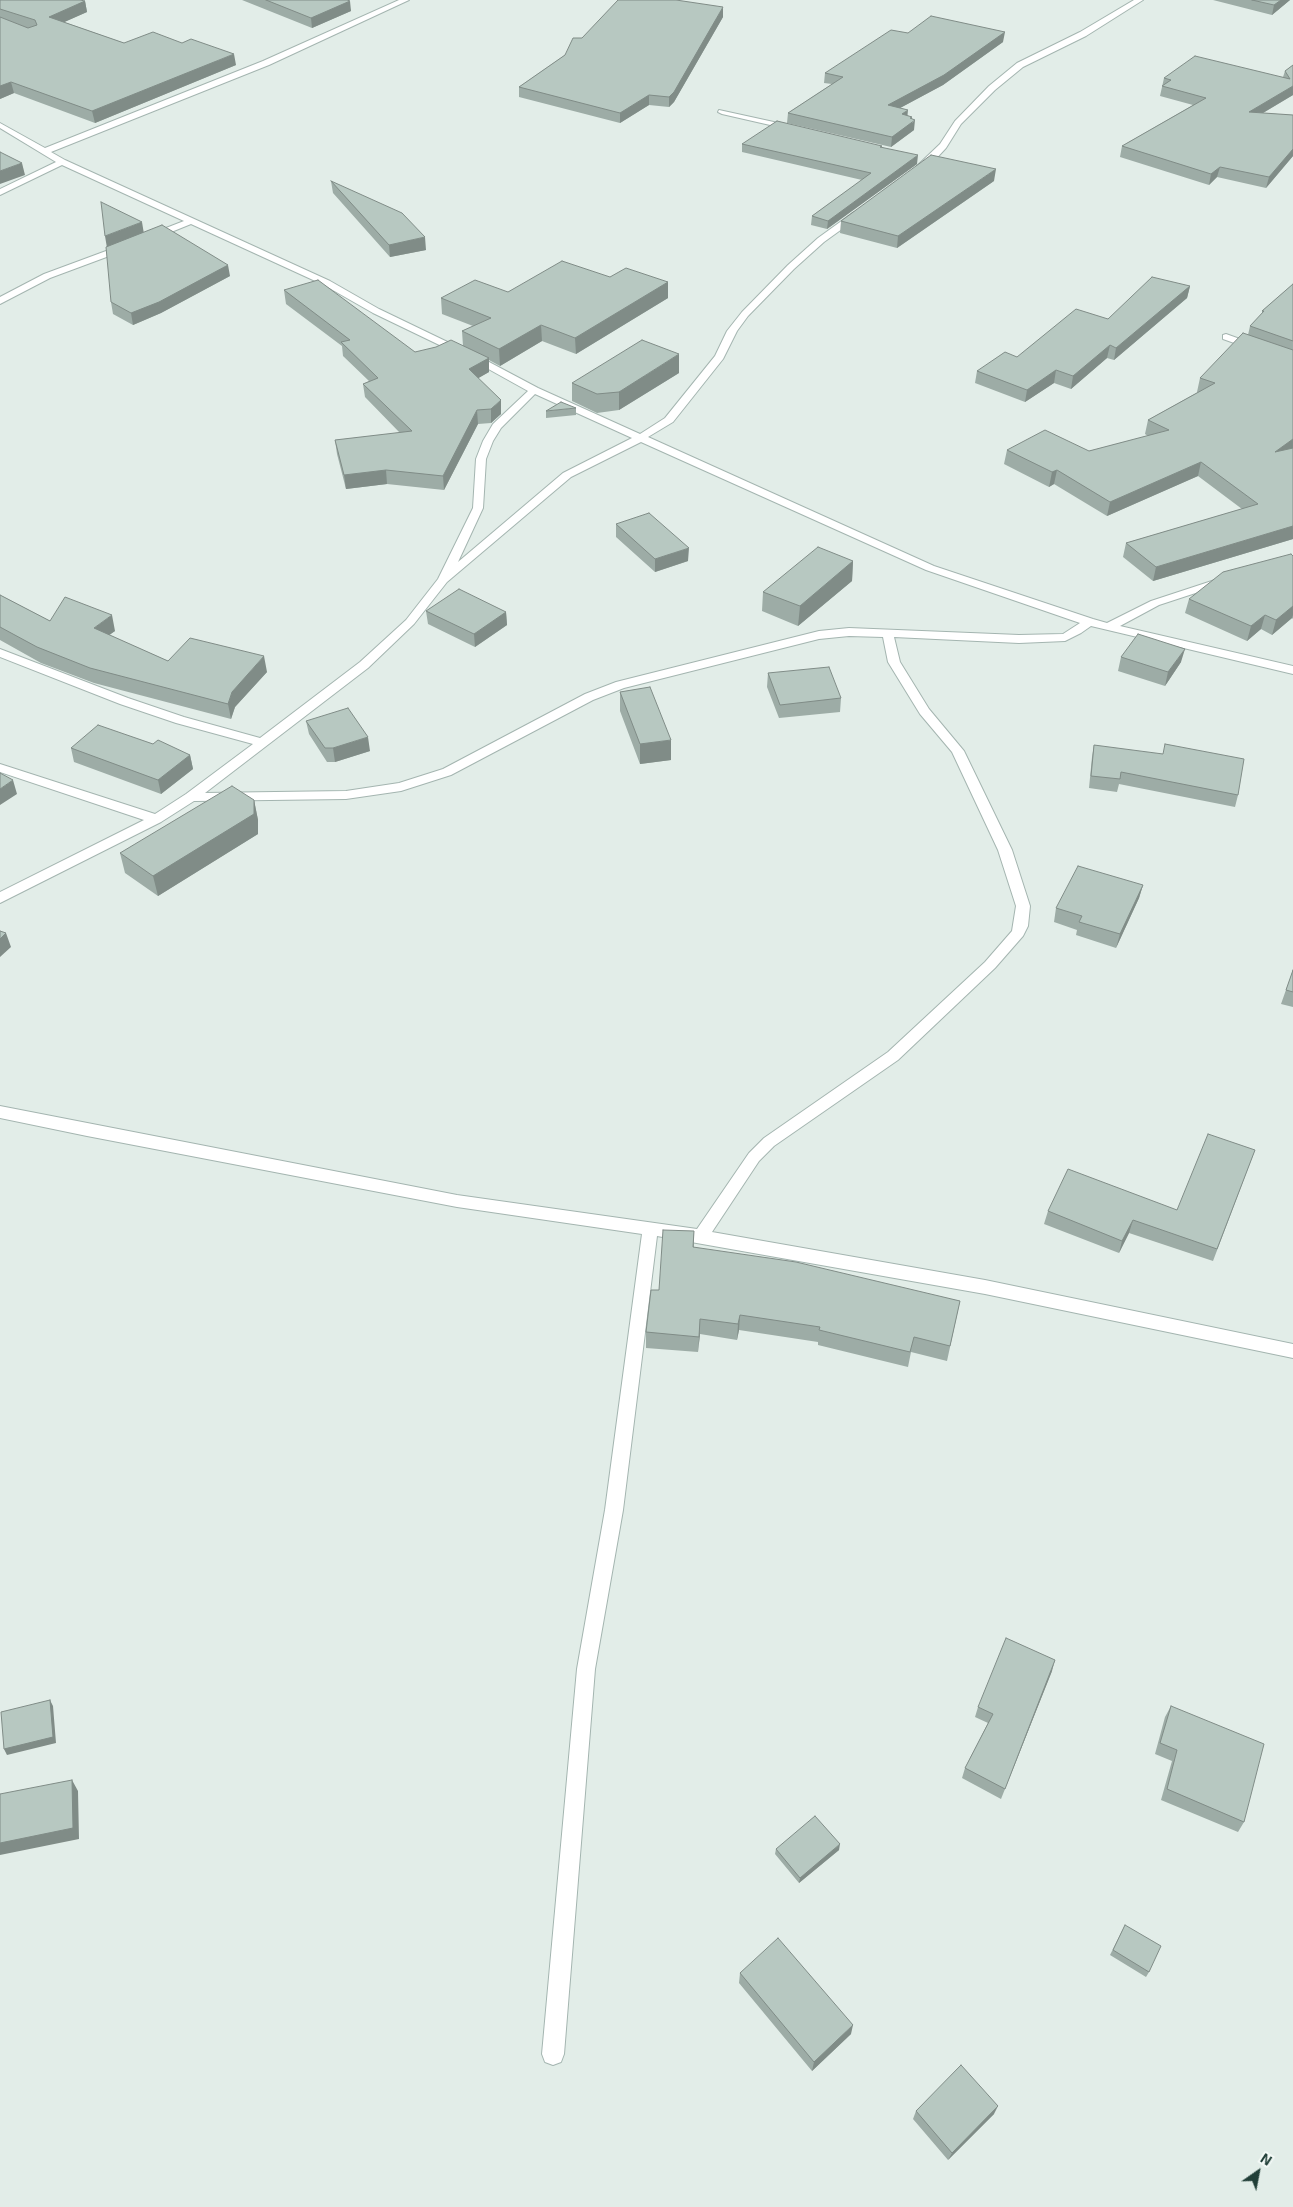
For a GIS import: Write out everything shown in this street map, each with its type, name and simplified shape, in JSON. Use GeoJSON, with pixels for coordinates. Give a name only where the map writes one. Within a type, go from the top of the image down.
{"type":"FeatureCollection","features":[{"type":"Feature","properties":{"kind":"street"},"geometry":{"type":"LineString","coordinates":[[46,151],[266,63],[357,20],[405,0]]}},
{"type":"Feature","properties":{"kind":"street"},"geometry":{"type":"LineString","coordinates":[[914,172],[929,162],[958,123],[992,88],[1020,65],[1083,34],[1139,0]]}},
{"type":"Feature","properties":{"kind":"street"},"geometry":{"type":"LineString","coordinates":[[722,112],[802,130]]}},
{"type":"Feature","properties":{"kind":"street"},"geometry":{"type":"LineString","coordinates":[[0,125],[62,162],[327,283],[376,311],[486,364],[534,390],[930,568],[1089,622],[1293,670]]}},
{"type":"Feature","properties":{"kind":"street"},"geometry":{"type":"LineString","coordinates":[[920,159],[929,162]]}},
{"type":"Feature","properties":{"kind":"street"},"geometry":{"type":"LineString","coordinates":[[0,192],[62,162]]}},
{"type":"Feature","properties":{"kind":"street"},"geometry":{"type":"LineString","coordinates":[[443,580],[567,475],[661,426],[678,411],[720,357],[732,331],[774,284],[821,240],[862,210]]}},
{"type":"Feature","properties":{"kind":"street"},"geometry":{"type":"LineString","coordinates":[[0,301],[47,276],[192,221]]}},
{"type":"Feature","properties":{"kind":"street"},"geometry":{"type":"LineString","coordinates":[[1226,338],[1293,361]]}},
{"type":"Feature","properties":{"kind":"street"},"geometry":{"type":"LineString","coordinates":[[0,898],[156,819],[191,797],[364,665],[410,622],[443,580],[461,547],[478,508],[481,459],[488,441],[497,426],[534,390]]}},
{"type":"Feature","properties":{"kind":"street"},"geometry":{"type":"LineString","coordinates":[[1108,627],[1155,603],[1238,576]]}},
{"type":"Feature","properties":{"kind":"street"},"geometry":{"type":"LineString","coordinates":[[191,797],[346,794],[401,787],[447,772],[589,697],[620,685],[819,635],[849,632],[1018,639],[1065,637],[1089,622]]}},
{"type":"Feature","properties":{"kind":"street"},"geometry":{"type":"LineString","coordinates":[[701,1236],[740,1174],[769,1142],[893,1056],[990,965],[1018,933],[1021,926],[1023,906],[1005,850],[958,751],[924,711],[894,662],[888,635]]}},
{"type":"Feature","properties":{"kind":"street"},"geometry":{"type":"LineString","coordinates":[[0,653],[124,701],[180,720],[264,743]]}},
{"type":"Feature","properties":{"kind":"street"},"geometry":{"type":"LineString","coordinates":[[0,768],[156,819]]}},
{"type":"Feature","properties":{"kind":"street"},"geometry":{"type":"LineString","coordinates":[[0,1112],[457,1201],[701,1236],[985,1287],[1293,1352]]}},
{"type":"Feature","properties":{"kind":"street"},"geometry":{"type":"LineString","coordinates":[[553,2054],[586,1669],[615,1501],[650,1230]]}},
{"type":"Feature","properties":{"kind":"building"},"geometry":{"type":"Polygon","coordinates":[[[0,0],[85,1],[49,17],[124,43],[153,32],[182,43],[191,39],[234,54],[92,111],[11,82],[0,86],[0,17],[28,28],[37,25],[35,20],[0,9],[0,0]]]}},
{"type":"Feature","properties":{"kind":"building"},"geometry":{"type":"Polygon","coordinates":[[[266,0],[347,0],[350,1],[311,18],[266,0]]]}},
{"type":"Feature","properties":{"kind":"building"},"geometry":{"type":"Polygon","coordinates":[[[618,0],[676,0],[723,7],[674,92],[669,97],[649,95],[620,113],[519,87],[565,55],[573,38],[582,38],[618,0]]]}},
{"type":"Feature","properties":{"kind":"building"},"geometry":{"type":"Polygon","coordinates":[[[1252,0],[1281,0],[1274,5],[1252,0]]]}},
{"type":"Feature","properties":{"kind":"building"},"geometry":{"type":"Polygon","coordinates":[[[931,16],[1005,32],[944,75],[888,105],[908,110],[902,114],[915,120],[892,137],[788,113],[843,77],[825,73],[891,30],[908,33],[931,16]]]}},
{"type":"Feature","properties":{"kind":"building"},"geometry":{"type":"Polygon","coordinates":[[[1195,56],[1290,79],[1285,71],[1293,65],[1293,86],[1249,112],[1293,115],[1293,149],[1269,177],[1220,167],[1211,174],[1122,146],[1206,98],[1162,86],[1171,80],[1164,78],[1195,56]]]}},
{"type":"Feature","properties":{"kind":"building"},"geometry":{"type":"Polygon","coordinates":[[[777,121],[918,155],[828,221],[812,216],[871,173],[742,144],[777,121]]]}},
{"type":"Feature","properties":{"kind":"building"},"geometry":{"type":"Polygon","coordinates":[[[0,152],[22,163],[0,171],[0,152]]]}},
{"type":"Feature","properties":{"kind":"building"},"geometry":{"type":"Polygon","coordinates":[[[931,155],[996,169],[898,236],[841,221],[931,155]]]}},
{"type":"Feature","properties":{"kind":"building"},"geometry":{"type":"Polygon","coordinates":[[[331,181],[402,213],[425,237],[389,245],[331,181]]]}},
{"type":"Feature","properties":{"kind":"building"},"geometry":{"type":"Polygon","coordinates":[[[101,202],[142,222],[105,236],[101,202]]]}},
{"type":"Feature","properties":{"kind":"building"},"geometry":{"type":"Polygon","coordinates":[[[162,225],[228,265],[159,302],[131,313],[111,302],[106,247],[162,225]]]}},
{"type":"Feature","properties":{"kind":"building"},"geometry":{"type":"Polygon","coordinates":[[[562,261],[610,277],[626,268],[668,282],[575,338],[541,325],[499,349],[462,331],[491,318],[441,298],[475,280],[508,292],[562,261]]]}},
{"type":"Feature","properties":{"kind":"building"},"geometry":{"type":"Polygon","coordinates":[[[1152,277],[1190,286],[1116,348],[1110,345],[1073,376],[1056,370],[1027,390],[977,371],[1005,352],[1017,357],[1076,309],[1108,319],[1152,277]]]}},
{"type":"Feature","properties":{"kind":"building"},"geometry":{"type":"Polygon","coordinates":[[[318,280],[415,352],[436,347],[451,340],[489,358],[469,369],[501,400],[491,409],[477,410],[443,476],[386,470],[344,475],[335,440],[412,431],[363,384],[378,378],[341,342],[350,340],[284,290],[318,280]]]}},
{"type":"Feature","properties":{"kind":"building"},"geometry":{"type":"Polygon","coordinates":[[[1293,284],[1293,341],[1250,326],[1264,311],[1262,311],[1293,284]]]}},
{"type":"Feature","properties":{"kind":"building"},"geometry":{"type":"Polygon","coordinates":[[[1243,333],[1293,350],[1293,439],[1275,452],[1293,448],[1293,526],[1156,567],[1126,543],[1258,504],[1201,462],[1110,502],[1057,470],[1052,472],[1007,450],[1045,430],[1089,451],[1169,430],[1148,420],[1215,383],[1200,378],[1243,333]]]}},
{"type":"Feature","properties":{"kind":"building"},"geometry":{"type":"Polygon","coordinates":[[[642,340],[679,354],[619,392],[597,394],[572,383],[642,340]]]}},
{"type":"Feature","properties":{"kind":"building"},"geometry":{"type":"Polygon","coordinates":[[[561,402],[576,408],[546,411],[561,402]]]}},
{"type":"Feature","properties":{"kind":"building"},"geometry":{"type":"Polygon","coordinates":[[[649,513],[689,548],[655,559],[616,524],[649,513]]]}},
{"type":"Feature","properties":{"kind":"building"},"geometry":{"type":"Polygon","coordinates":[[[818,547],[853,561],[800,606],[763,592],[818,547]]]}},
{"type":"Feature","properties":{"kind":"building"},"geometry":{"type":"Polygon","coordinates":[[[1291,554],[1293,556],[1293,606],[1276,620],[1265,615],[1251,626],[1189,599],[1223,572],[1291,554]]]}},
{"type":"Feature","properties":{"kind":"building"},"geometry":{"type":"Polygon","coordinates":[[[459,589],[506,612],[474,634],[426,611],[459,589]]]}},
{"type":"Feature","properties":{"kind":"building"},"geometry":{"type":"Polygon","coordinates":[[[0,595],[50,621],[65,597],[112,615],[94,628],[168,661],[190,638],[264,656],[232,692],[228,704],[90,668],[37,647],[0,627],[0,595]]]}},
{"type":"Feature","properties":{"kind":"building"},"geometry":{"type":"Polygon","coordinates":[[[1138,634],[1185,649],[1168,672],[1121,657],[1138,634]]]}},
{"type":"Feature","properties":{"kind":"building"},"geometry":{"type":"Polygon","coordinates":[[[829,667],[841,698],[780,705],[768,673],[829,667]]]}},
{"type":"Feature","properties":{"kind":"building"},"geometry":{"type":"Polygon","coordinates":[[[650,687],[671,740],[640,744],[620,692],[650,687]]]}},
{"type":"Feature","properties":{"kind":"building"},"geometry":{"type":"Polygon","coordinates":[[[348,708],[368,737],[333,748],[325,748],[306,721],[348,708]]]}},
{"type":"Feature","properties":{"kind":"building"},"geometry":{"type":"Polygon","coordinates":[[[98,725],[153,744],[158,740],[190,755],[158,780],[71,748],[98,725]]]}},
{"type":"Feature","properties":{"kind":"building"},"geometry":{"type":"Polygon","coordinates":[[[1165,744],[1244,759],[1238,795],[1121,772],[1120,779],[1091,776],[1094,745],[1163,754],[1165,744]]]}},
{"type":"Feature","properties":{"kind":"building"},"geometry":{"type":"Polygon","coordinates":[[[0,773],[13,780],[0,789],[0,773]]]}},
{"type":"Feature","properties":{"kind":"building"},"geometry":{"type":"Polygon","coordinates":[[[232,786],[254,800],[254,814],[153,876],[120,853],[232,786]]]}},
{"type":"Feature","properties":{"kind":"building"},"geometry":{"type":"Polygon","coordinates":[[[1078,866],[1143,885],[1120,934],[1079,922],[1082,916],[1056,908],[1078,866]]]}},
{"type":"Feature","properties":{"kind":"building"},"geometry":{"type":"Polygon","coordinates":[[[0,931],[6,933],[0,939],[0,931]]]}},
{"type":"Feature","properties":{"kind":"building"},"geometry":{"type":"Polygon","coordinates":[[[1293,970],[1293,992],[1286,990],[1293,970]]]}},
{"type":"Feature","properties":{"kind":"building"},"geometry":{"type":"Polygon","coordinates":[[[1208,1134],[1255,1150],[1217,1249],[1133,1220],[1122,1241],[1048,1211],[1068,1169],[1177,1210],[1208,1134]]]}},
{"type":"Feature","properties":{"kind":"building"},"geometry":{"type":"Polygon","coordinates":[[[663,1230],[694,1231],[693,1247],[796,1262],[960,1301],[950,1346],[914,1337],[910,1352],[819,1330],[820,1327],[740,1315],[738,1324],[700,1319],[699,1337],[646,1332],[651,1290],[659,1290],[663,1230]]]}},
{"type":"Feature","properties":{"kind":"building"},"geometry":{"type":"Polygon","coordinates":[[[1006,1638],[1055,1660],[1005,1789],[965,1768],[993,1714],[978,1707],[1006,1638]]]}},
{"type":"Feature","properties":{"kind":"building"},"geometry":{"type":"Polygon","coordinates":[[[50,1700],[53,1737],[4,1749],[1,1712],[50,1700]]]}},
{"type":"Feature","properties":{"kind":"building"},"geometry":{"type":"Polygon","coordinates":[[[1171,1706],[1264,1744],[1244,1822],[1167,1789],[1177,1750],[1160,1743],[1171,1706]]]}},
{"type":"Feature","properties":{"kind":"building"},"geometry":{"type":"Polygon","coordinates":[[[72,1780],[73,1828],[0,1843],[0,1794],[72,1780]]]}},
{"type":"Feature","properties":{"kind":"building"},"geometry":{"type":"Polygon","coordinates":[[[815,1816],[840,1844],[800,1878],[776,1849],[815,1816]]]}},
{"type":"Feature","properties":{"kind":"building"},"geometry":{"type":"Polygon","coordinates":[[[1125,1925],[1161,1946],[1149,1972],[1113,1950],[1125,1925]]]}},
{"type":"Feature","properties":{"kind":"building"},"geometry":{"type":"Polygon","coordinates":[[[778,1938],[853,2025],[814,2062],[740,1973],[778,1938]]]}},
{"type":"Feature","properties":{"kind":"building"},"geometry":{"type":"Polygon","coordinates":[[[961,2065],[998,2106],[952,2153],[916,2111],[961,2065]]]}}]}
